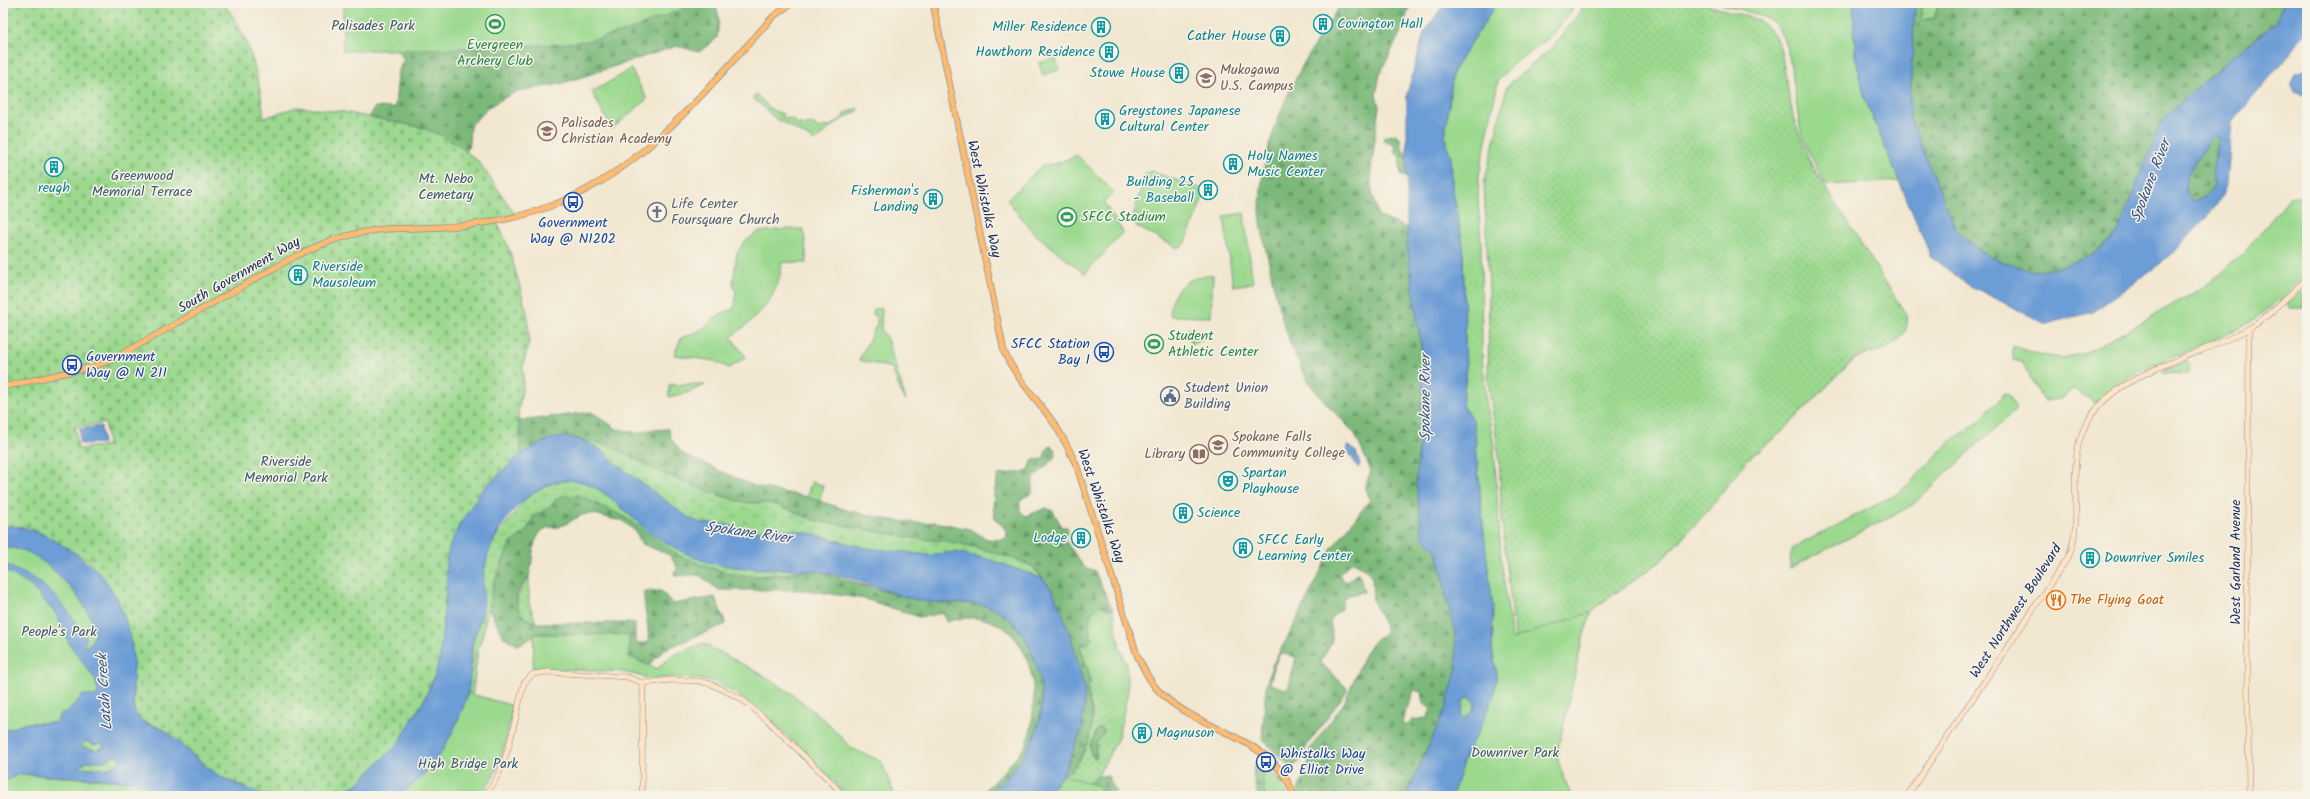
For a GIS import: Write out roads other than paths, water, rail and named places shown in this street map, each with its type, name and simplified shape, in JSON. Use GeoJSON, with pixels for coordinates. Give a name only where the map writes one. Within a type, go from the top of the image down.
{"type":"FeatureCollection","features":[{"type":"Feature","properties":{"kind":"main road","name":"South Government Way"},"geometry":{"type":"LineString","coordinates":[[3,387],[91,367],[112,360],[158,336],[313,247],[343,237],[372,230],[451,226],[496,221],[537,211],[574,196],[616,173],[644,153],[663,136],[774,16],[792,3]]}},
{"type":"Feature","properties":{"kind":"main road","name":"West Whistalks Way"},"geometry":{"type":"LineString","coordinates":[[933,3],[1004,352],[1014,373],[1050,417],[1064,438],[1077,467],[1140,662],[1146,676],[1167,698],[1190,714],[1246,743],[1270,759],[1285,776],[1294,796]]}},
{"type":"Feature","properties":{"kind":"street","name":"West Northwest Boulevard"},"geometry":{"type":"LineString","coordinates":[[1907,796],[2069,556],[2075,534],[2075,462],[2082,433],[2093,414],[2113,393],[2132,381],[2249,328],[2272,311],[2307,278]]}},
{"type":"Feature","properties":{"kind":"street","name":"West Garland Avenue"},"geometry":{"type":"LineString","coordinates":[[2249,328],[2249,796]]}},
{"type":"Feature","properties":{"kind":"street"},"geometry":{"type":"LineString","coordinates":[[484,796],[501,771],[524,683],[533,674],[547,672],[627,677],[643,683],[671,680],[699,681],[722,688],[740,698],[767,720],[832,783],[842,796]]}},
{"type":"Feature","properties":{"kind":"street"},"geometry":{"type":"LineString","coordinates":[[642,796],[643,683]]}},
{"type":"Feature","properties":{"kind":"water","name":"Spokane River"},"geometry":{"type":"Polygon","coordinates":[[[1445,3],[1497,3],[1453,71],[1445,138],[1451,157],[1452,186],[1463,245],[1466,376],[1462,405],[1473,420],[1475,433],[1481,510],[1493,607],[1492,649],[1497,674],[1494,695],[1481,726],[1466,753],[1452,796],[1406,796],[1445,710],[1457,669],[1455,630],[1446,598],[1443,574],[1436,550],[1422,536],[1416,481],[1423,394],[1422,352],[1407,244],[1407,94],[1424,33],[1445,3]],[[1471,696],[1463,700],[1461,717],[1464,720],[1473,710],[1475,704],[1471,696]]]}},
{"type":"Feature","properties":{"kind":"water","name":"Spokane River"},"geometry":{"type":"Polygon","coordinates":[[[1853,3],[1915,3],[1909,116],[1956,230],[1984,254],[2008,264],[2035,271],[2064,266],[2093,255],[2116,237],[2162,120],[2224,63],[2274,25],[2285,3],[2307,3],[2307,28],[2293,50],[2232,122],[2227,184],[2216,206],[2168,258],[2093,312],[2046,324],[1967,284],[1931,257],[1865,99],[1855,54],[1853,3]],[[2213,136],[2209,140],[2187,176],[2186,189],[2188,195],[2193,201],[2205,198],[2214,185],[2213,166],[2219,141],[2218,137],[2213,136]]]}},
{"type":"Feature","properties":{"kind":"water"},"geometry":{"type":"Polygon","coordinates":[[[2307,69],[2307,96],[2295,92],[2291,83],[2295,73],[2307,69]]]}},
{"type":"Feature","properties":{"kind":"water"},"geometry":{"type":"Polygon","coordinates":[[[101,426],[103,443],[80,444],[80,429],[101,426]]]}},
{"type":"Feature","properties":{"kind":"water","name":"Spokane River"},"geometry":{"type":"Polygon","coordinates":[[[571,437],[588,443],[604,452],[636,479],[689,518],[700,523],[718,524],[755,531],[780,529],[802,532],[865,548],[928,555],[955,552],[987,559],[1042,578],[1052,590],[1062,612],[1073,644],[1085,690],[1082,729],[1063,775],[1045,796],[987,796],[1010,773],[1029,747],[1040,718],[1042,702],[1041,686],[1035,660],[1024,636],[1016,625],[995,609],[982,605],[966,603],[918,600],[829,573],[802,570],[731,567],[704,561],[677,549],[652,534],[605,494],[593,486],[579,481],[564,480],[548,485],[524,500],[504,522],[490,549],[483,577],[483,609],[472,644],[470,680],[467,696],[452,733],[434,763],[418,781],[398,796],[333,796],[356,785],[398,744],[423,702],[435,675],[440,657],[447,581],[446,563],[449,548],[460,524],[482,490],[521,454],[549,439],[571,437]]]}},
{"type":"Feature","properties":{"kind":"water"},"geometry":{"type":"Polygon","coordinates":[[[1349,446],[1356,452],[1360,464],[1358,468],[1346,447],[1349,446]]]}},
{"type":"Feature","properties":{"kind":"water","name":"Latah Creek"},"geometry":{"type":"Polygon","coordinates":[[[3,526],[19,527],[41,534],[55,541],[92,567],[112,592],[120,605],[126,621],[133,657],[133,703],[136,715],[145,723],[164,730],[197,759],[223,778],[265,796],[165,796],[137,782],[19,774],[3,782],[3,731],[27,723],[56,723],[60,714],[67,712],[83,695],[96,696],[98,690],[95,679],[70,645],[56,614],[31,586],[3,569],[3,560],[10,566],[33,578],[59,600],[87,639],[84,645],[86,649],[87,645],[91,643],[95,634],[87,611],[80,599],[61,577],[40,559],[24,551],[3,548],[3,526]],[[86,741],[79,746],[96,750],[104,747],[102,743],[96,745],[86,741]],[[116,755],[103,761],[88,761],[80,765],[80,767],[106,769],[120,763],[120,758],[116,755]]]}},
{"type":"Feature","properties":{"kind":"place","name":"Evergreen Archery Club"},"geometry":{"type":"Point","coordinates":[495,24]}},
{"type":"Feature","properties":{"kind":"place","name":"Covington Hall"},"geometry":{"type":"Point","coordinates":[1323,24]}},
{"type":"Feature","properties":{"kind":"place","name":"Miller Residence"},"geometry":{"type":"Point","coordinates":[1101,27]}},
{"type":"Feature","properties":{"kind":"place","name":"Cather House"},"geometry":{"type":"Point","coordinates":[1280,36]}},
{"type":"Feature","properties":{"kind":"place","name":"Hawthorn Residence"},"geometry":{"type":"Point","coordinates":[1109,52]}},
{"type":"Feature","properties":{"kind":"place","name":"Stowe House"},"geometry":{"type":"Point","coordinates":[1179,73]}},
{"type":"Feature","properties":{"kind":"place","name":"Mukogawa U.S. Campus"},"geometry":{"type":"Point","coordinates":[1206,78]}},
{"type":"Feature","properties":{"kind":"place","name":"Greystones Japanese Cultural Center"},"geometry":{"type":"Point","coordinates":[1105,119]}},
{"type":"Feature","properties":{"kind":"place","name":"Palisades Christian Academy"},"geometry":{"type":"Point","coordinates":[547,131]}},
{"type":"Feature","properties":{"kind":"place","name":"Holy Names Music Center"},"geometry":{"type":"Point","coordinates":[1233,164]}},
{"type":"Feature","properties":{"kind":"place","name":"reugh"},"geometry":{"type":"Point","coordinates":[54,167]}},
{"type":"Feature","properties":{"kind":"place","name":"Building 25 - Baseball"},"geometry":{"type":"Point","coordinates":[1208,190]}},
{"type":"Feature","properties":{"kind":"place","name":"Fisherman's Landing"},"geometry":{"type":"Point","coordinates":[933,199]}},
{"type":"Feature","properties":{"kind":"place","name":"Government Way @ N1202"},"geometry":{"type":"Point","coordinates":[573,202]}},
{"type":"Feature","properties":{"kind":"place","name":"Life Center Foursquare Church"},"geometry":{"type":"Point","coordinates":[657,212]}},
{"type":"Feature","properties":{"kind":"place","name":"SFCC Stadium"},"geometry":{"type":"Point","coordinates":[1067,217]}},
{"type":"Feature","properties":{"kind":"place","name":"Riverside Mausoleum"},"geometry":{"type":"Point","coordinates":[298,275]}},
{"type":"Feature","properties":{"kind":"place","name":"Student Athletic Center"},"geometry":{"type":"Point","coordinates":[1154,344]}},
{"type":"Feature","properties":{"kind":"place","name":"SFCC Station Bay 1"},"geometry":{"type":"Point","coordinates":[1104,352]}},
{"type":"Feature","properties":{"kind":"place","name":"Government Way @ N 211"},"geometry":{"type":"Point","coordinates":[72,365]}},
{"type":"Feature","properties":{"kind":"place","name":"Student Union Building"},"geometry":{"type":"Point","coordinates":[1170,396]}},
{"type":"Feature","properties":{"kind":"place","name":"Spokane Falls Community College"},"geometry":{"type":"Point","coordinates":[1218,445]}},
{"type":"Feature","properties":{"kind":"place","name":"Library"},"geometry":{"type":"Point","coordinates":[1199,454]}},
{"type":"Feature","properties":{"kind":"place","name":"Spartan Playhouse"},"geometry":{"type":"Point","coordinates":[1228,481]}},
{"type":"Feature","properties":{"kind":"place","name":"Science"},"geometry":{"type":"Point","coordinates":[1183,513]}},
{"type":"Feature","properties":{"kind":"place","name":"Lodge"},"geometry":{"type":"Point","coordinates":[1081,538]}},
{"type":"Feature","properties":{"kind":"place","name":"SFCC Early Learning Center"},"geometry":{"type":"Point","coordinates":[1243,548]}},
{"type":"Feature","properties":{"kind":"place","name":"Downriver Smiles"},"geometry":{"type":"Point","coordinates":[2090,558]}},
{"type":"Feature","properties":{"kind":"place","name":"The Flying Goat"},"geometry":{"type":"Point","coordinates":[2056,600]}},
{"type":"Feature","properties":{"kind":"place","name":"Magnuson"},"geometry":{"type":"Point","coordinates":[1142,733]}},
{"type":"Feature","properties":{"kind":"place","name":"Whistalks Way @ Elliot Drive"},"geometry":{"type":"Point","coordinates":[1266,762]}},
{"type":"Feature","properties":{"kind":"park label","name":"Palisades Park"},"geometry":{"type":"Point","coordinates":[373,26]}},
{"type":"Feature","properties":{"kind":"park label","name":"Greenwood Memorial Terrace"},"geometry":{"type":"Point","coordinates":[142,184]}},
{"type":"Feature","properties":{"kind":"park label","name":"Mt. Nebo Cemetary"},"geometry":{"type":"Point","coordinates":[446,188]}},
{"type":"Feature","properties":{"kind":"park label","name":"Riverside Memorial Park"},"geometry":{"type":"Point","coordinates":[286,470]}},
{"type":"Feature","properties":{"kind":"park label","name":"People's Park"},"geometry":{"type":"Point","coordinates":[59,632]}},
{"type":"Feature","properties":{"kind":"park label","name":"Downriver Park"},"geometry":{"type":"Point","coordinates":[1515,753]}},
{"type":"Feature","properties":{"kind":"park label","name":"High Bridge Park"},"geometry":{"type":"Point","coordinates":[468,764]}}]}
